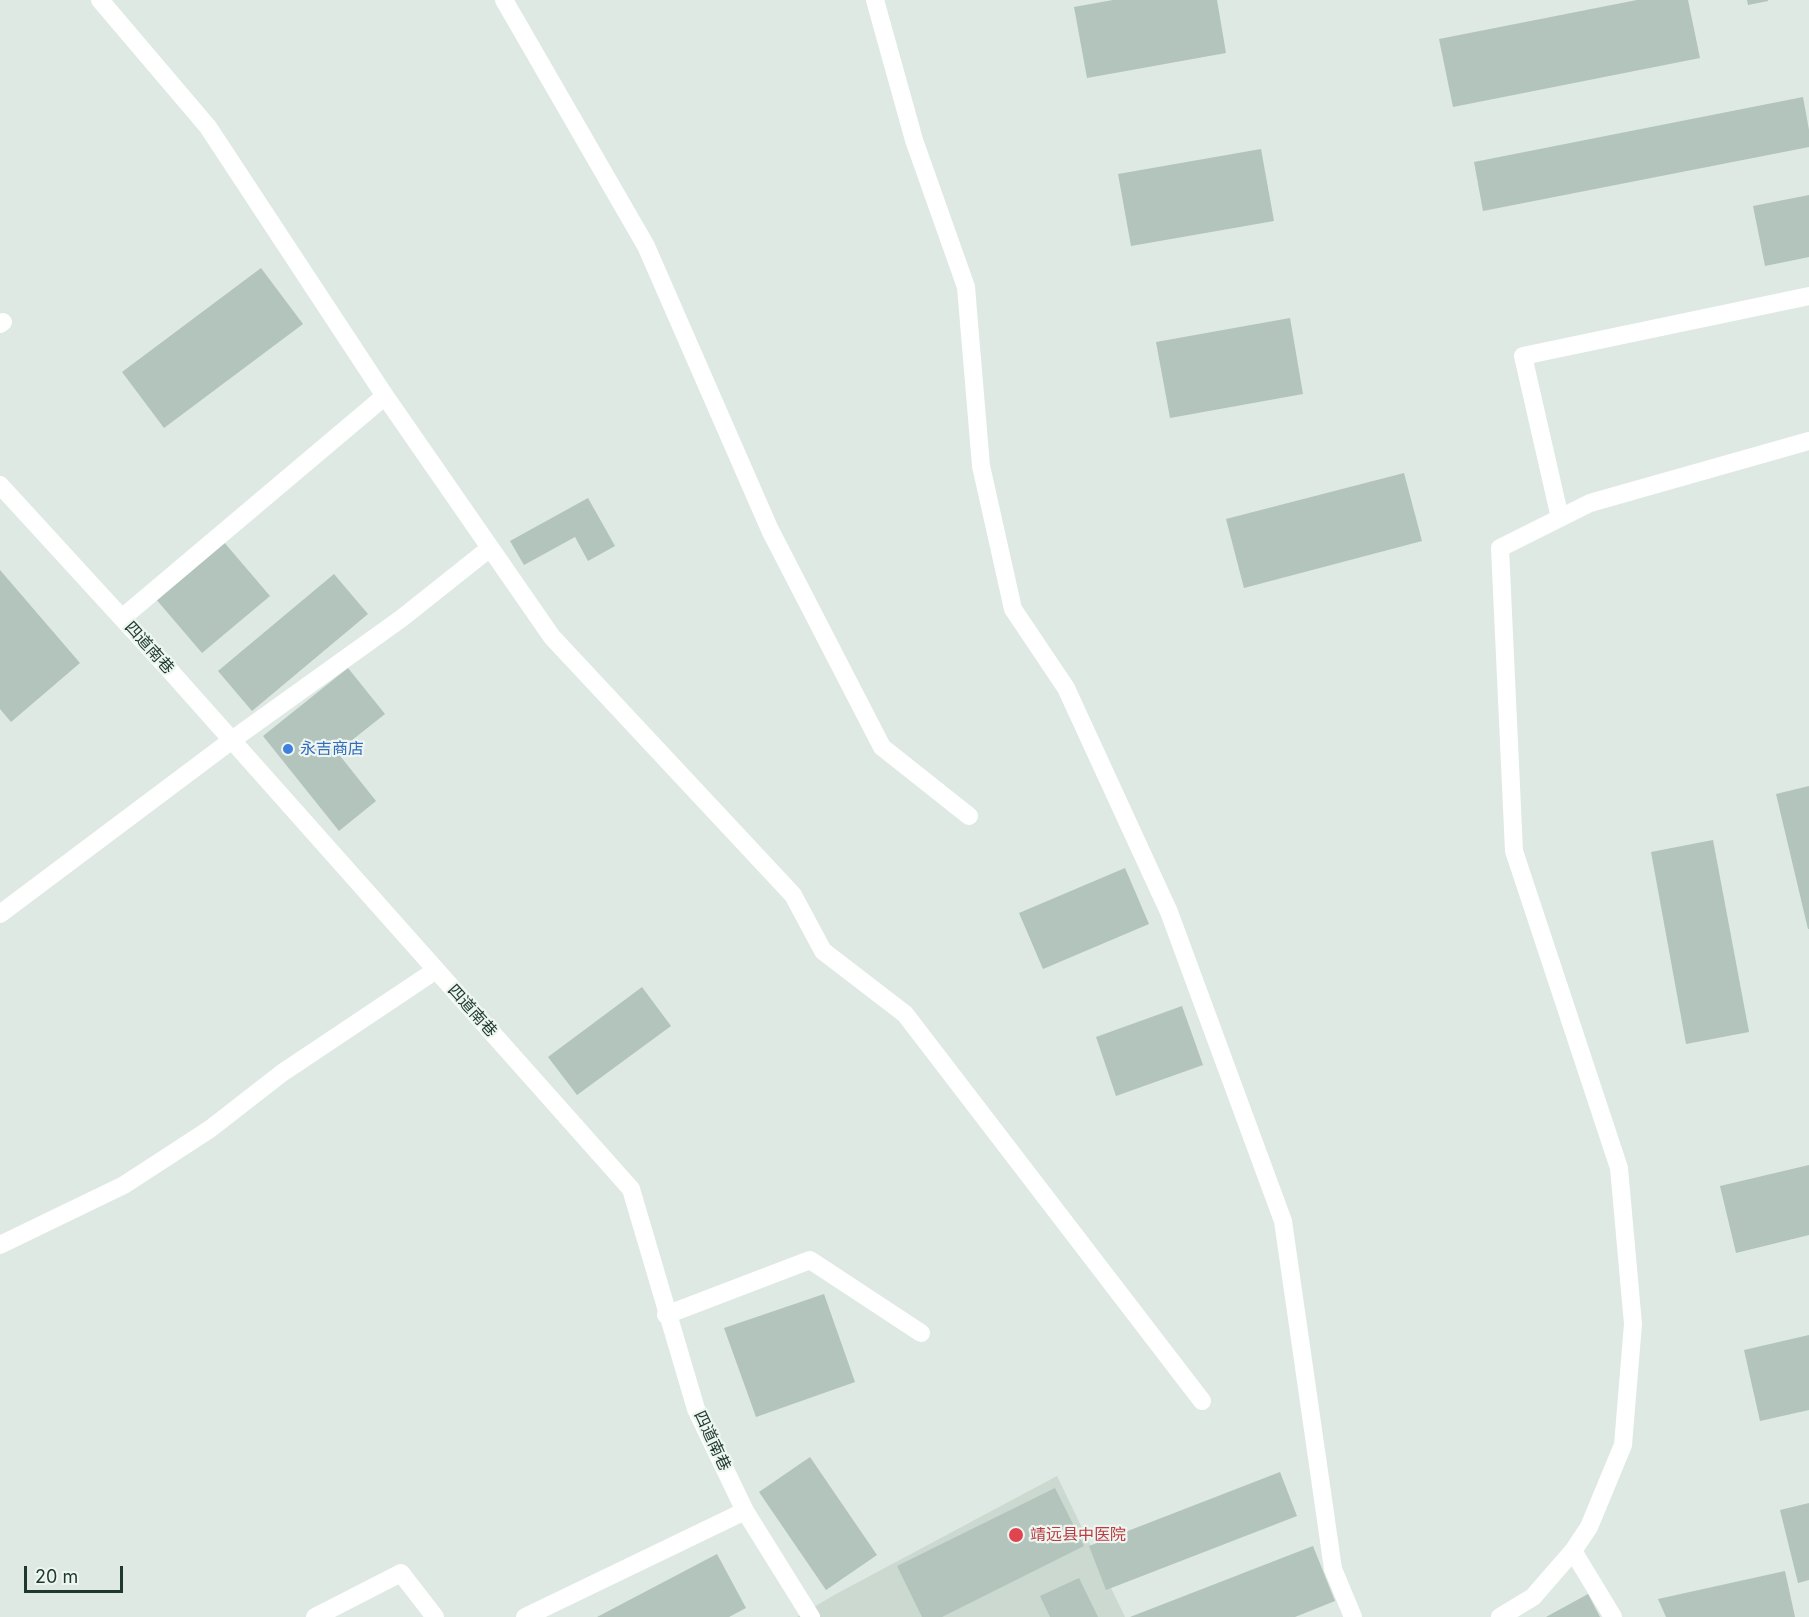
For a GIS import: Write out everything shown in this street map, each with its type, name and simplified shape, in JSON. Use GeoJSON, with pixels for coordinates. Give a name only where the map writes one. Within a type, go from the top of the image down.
{"type":"FeatureCollection","features":[{"type":"Feature","properties":{"kind":"street"},"geometry":{"type":"LineString","coordinates":[[100,0],[208,127],[385,396],[552,637],[793,895],[823,951],[905,1014],[1202,1401]]}},
{"type":"Feature","properties":{"kind":"street"},"geometry":{"type":"LineString","coordinates":[[504,0],[646,246],[770,530],[882,747],[969,816]]}},
{"type":"Feature","properties":{"kind":"street"},"geometry":{"type":"LineString","coordinates":[[875,0],[914,140],[966,287],[981,466],[1013,609],[1066,688],[1169,912],[1283,1221],[1333,1569],[1353,1617]]}},
{"type":"Feature","properties":{"kind":"street"},"geometry":{"type":"LineString","coordinates":[[1560,518],[1523,356],[1809,296]]}},
{"type":"Feature","properties":{"kind":"street"},"geometry":{"type":"LineString","coordinates":[[122,618],[385,396]]}},
{"type":"Feature","properties":{"kind":"street"},"geometry":{"type":"LineString","coordinates":[[1500,1617],[1533,1597],[1573,1551],[1589,1527],[1623,1445],[1633,1324],[1619,1168],[1514,851],[1500,548],[1590,503],[1809,441]]}},
{"type":"Feature","properties":{"kind":"street","name":"四道南巷"},"geometry":{"type":"LineString","coordinates":[[0,485],[232,740],[631,1189],[666,1315],[696,1409],[745,1511],[812,1617]]}},
{"type":"Feature","properties":{"kind":"street"},"geometry":{"type":"LineString","coordinates":[[0,914],[232,740],[402,618],[490,548]]}},
{"type":"Feature","properties":{"kind":"street"},"geometry":{"type":"LineString","coordinates":[[0,1245],[124,1185],[210,1129],[282,1073],[436,970]]}},
{"type":"Feature","properties":{"kind":"street"},"geometry":{"type":"LineString","coordinates":[[666,1315],[810,1260],[921,1333]]}},
{"type":"Feature","properties":{"kind":"street"},"geometry":{"type":"LineString","coordinates":[[525,1617],[745,1511]]}},
{"type":"Feature","properties":{"kind":"street"},"geometry":{"type":"LineString","coordinates":[[1573,1551],[1612,1617]]}},
{"type":"Feature","properties":{"kind":"street"},"geometry":{"type":"LineString","coordinates":[[315,1617],[401,1573],[435,1617]]}},
{"type":"Feature","properties":{"kind":"shaded area","name":"靖远县中医院"},"geometry":{"type":"Polygon","coordinates":[[[1057,1476],[1125,1617],[797,1617],[836,1594],[1057,1476]]]}},
{"type":"Feature","properties":{"kind":"building"},"geometry":{"type":"Polygon","coordinates":[[[1113,0],[1217,0],[1226,53],[1087,78],[1074,7],[1113,0]]]}},
{"type":"Feature","properties":{"kind":"building"},"geometry":{"type":"Polygon","coordinates":[[[1637,0],[1688,0],[1700,58],[1453,107],[1439,39],[1637,0]]]}},
{"type":"Feature","properties":{"kind":"building"},"geometry":{"type":"Polygon","coordinates":[[[1747,0],[1768,0],[1768,1],[1748,5],[1747,0]]]}},
{"type":"Feature","properties":{"kind":"building"},"geometry":{"type":"Polygon","coordinates":[[[1803,97],[1809,130],[1809,147],[1483,211],[1474,162],[1803,97]]]}},
{"type":"Feature","properties":{"kind":"building"},"geometry":{"type":"Polygon","coordinates":[[[1261,149],[1274,221],[1131,246],[1118,174],[1261,149]]]}},
{"type":"Feature","properties":{"kind":"building"},"geometry":{"type":"Polygon","coordinates":[[[1809,195],[1809,257],[1765,266],[1753,206],[1809,195]]]}},
{"type":"Feature","properties":{"kind":"building"},"geometry":{"type":"Polygon","coordinates":[[[261,268],[303,324],[164,428],[122,372],[261,268]]]}},
{"type":"Feature","properties":{"kind":"building"},"geometry":{"type":"Polygon","coordinates":[[[1290,318],[1303,394],[1170,418],[1156,342],[1290,318]]]}},
{"type":"Feature","properties":{"kind":"building"},"geometry":{"type":"Polygon","coordinates":[[[1404,473],[1422,541],[1244,588],[1226,519],[1404,473]]]}},
{"type":"Feature","properties":{"kind":"building"},"geometry":{"type":"Polygon","coordinates":[[[588,498],[615,546],[588,561],[575,537],[524,565],[510,541],[588,498]]]}},
{"type":"Feature","properties":{"kind":"building"},"geometry":{"type":"Polygon","coordinates":[[[223,541],[270,596],[202,653],[155,598],[223,541]]]}},
{"type":"Feature","properties":{"kind":"building"},"geometry":{"type":"Polygon","coordinates":[[[0,570],[80,663],[11,722],[0,709],[0,570]]]}},
{"type":"Feature","properties":{"kind":"building"},"geometry":{"type":"Polygon","coordinates":[[[334,574],[368,614],[252,711],[218,671],[334,574]]]}},
{"type":"Feature","properties":{"kind":"building"},"geometry":{"type":"Polygon","coordinates":[[[348,668],[385,714],[337,752],[376,801],[339,831],[263,736],[348,668]]]}},
{"type":"Feature","properties":{"kind":"building"},"geometry":{"type":"Polygon","coordinates":[[[1809,786],[1809,929],[1808,929],[1776,794],[1809,786]]]}},
{"type":"Feature","properties":{"kind":"building"},"geometry":{"type":"Polygon","coordinates":[[[1713,840],[1749,1032],[1686,1044],[1651,852],[1713,840]]]}},
{"type":"Feature","properties":{"kind":"building"},"geometry":{"type":"Polygon","coordinates":[[[1125,868],[1149,924],[1043,969],[1019,913],[1125,868]]]}},
{"type":"Feature","properties":{"kind":"building"},"geometry":{"type":"Polygon","coordinates":[[[642,987],[671,1026],[577,1095],[548,1057],[642,987]]]}},
{"type":"Feature","properties":{"kind":"building"},"geometry":{"type":"Polygon","coordinates":[[[1182,1006],[1203,1065],[1116,1096],[1096,1037],[1182,1006]]]}},
{"type":"Feature","properties":{"kind":"building"},"geometry":{"type":"Polygon","coordinates":[[[1809,1165],[1809,1235],[1736,1253],[1720,1186],[1809,1165]]]}},
{"type":"Feature","properties":{"kind":"building"},"geometry":{"type":"Polygon","coordinates":[[[824,1294],[855,1382],[756,1417],[724,1328],[824,1294]]]}},
{"type":"Feature","properties":{"kind":"building"},"geometry":{"type":"Polygon","coordinates":[[[1809,1335],[1809,1410],[1760,1421],[1744,1350],[1809,1335]]]}},
{"type":"Feature","properties":{"kind":"building"},"geometry":{"type":"Polygon","coordinates":[[[810,1457],[877,1555],[826,1590],[759,1492],[810,1457]]]}},
{"type":"Feature","properties":{"kind":"building"},"geometry":{"type":"Polygon","coordinates":[[[1280,1472],[1297,1516],[1106,1590],[1089,1546],[1280,1472]]]}},
{"type":"Feature","properties":{"kind":"building"},"geometry":{"type":"Polygon","coordinates":[[[1055,1488],[1084,1546],[942,1617],[922,1617],[897,1566],[1055,1488]]]}},
{"type":"Feature","properties":{"kind":"building"},"geometry":{"type":"Polygon","coordinates":[[[1809,1503],[1809,1580],[1798,1583],[1780,1510],[1809,1503]]]}},
{"type":"Feature","properties":{"kind":"building"},"geometry":{"type":"Polygon","coordinates":[[[1313,1546],[1335,1601],[1295,1617],[1130,1617],[1313,1546]]]}},
{"type":"Feature","properties":{"kind":"building"},"geometry":{"type":"Polygon","coordinates":[[[717,1554],[746,1608],[729,1617],[597,1617],[717,1554]]]}},
{"type":"Feature","properties":{"kind":"building"},"geometry":{"type":"Polygon","coordinates":[[[1785,1571],[1795,1617],[1666,1617],[1658,1599],[1785,1571]]]}},
{"type":"Feature","properties":{"kind":"building"},"geometry":{"type":"Polygon","coordinates":[[[1079,1578],[1098,1617],[1050,1617],[1040,1596],[1079,1578]]]}},
{"type":"Feature","properties":{"kind":"building"},"geometry":{"type":"Polygon","coordinates":[[[1588,1594],[1600,1617],[1546,1617],[1588,1594]]]}},
{"type":"Feature","properties":{"kind":"place","name":"永吉商店"},"geometry":{"type":"Point","coordinates":[288,749]}},
{"type":"Feature","properties":{"kind":"place","name":"靖远县中医院"},"geometry":{"type":"Point","coordinates":[1016,1535]}}]}
